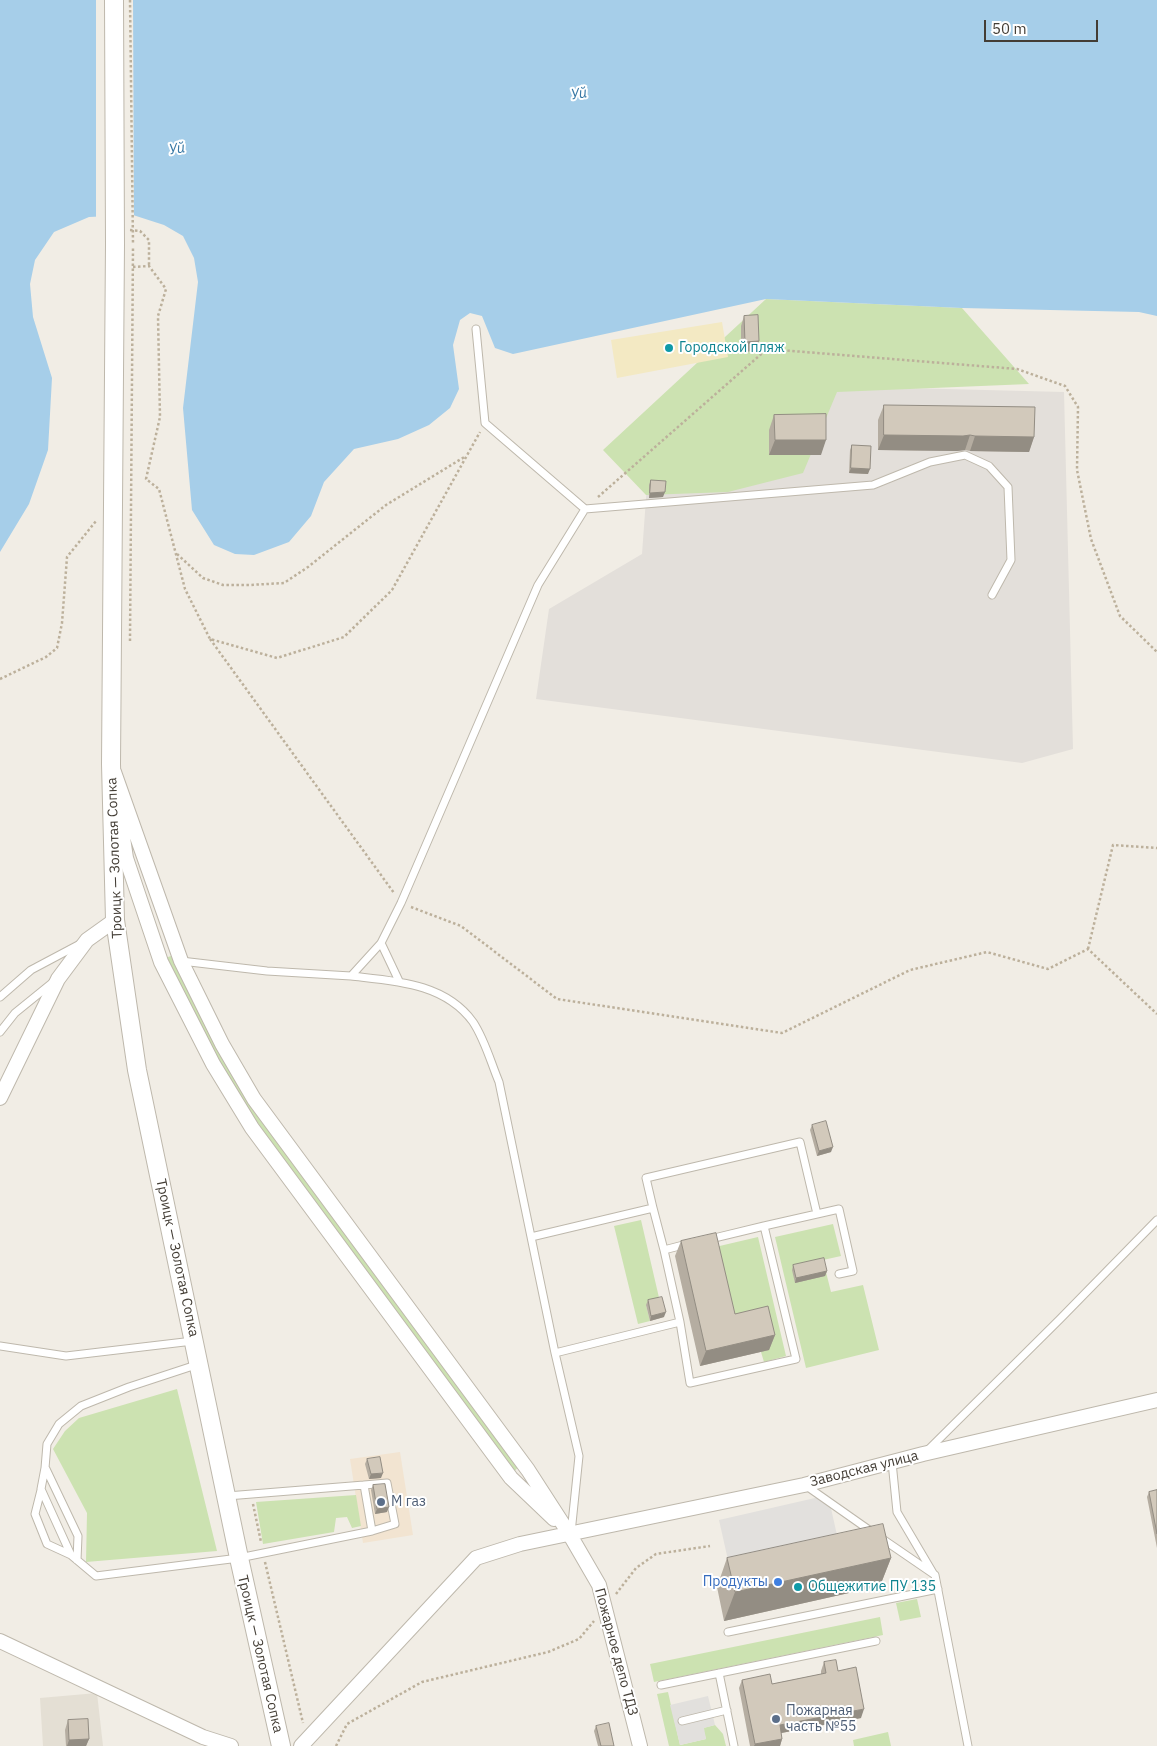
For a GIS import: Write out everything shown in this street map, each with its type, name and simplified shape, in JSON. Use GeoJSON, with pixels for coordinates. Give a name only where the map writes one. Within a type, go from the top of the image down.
{"type":"FeatureCollection","features":[{"type":"Feature","properties":{"kind":"street","name":"Троицк — Золотая Сопка"},"geometry":{"type":"LineString","coordinates":[[114,0],[124,244],[112,764],[115,920],[137,1070],[239,1558],[281,1746]]}},
{"type":"Feature","properties":{"kind":"street"},"geometry":{"type":"LineString","coordinates":[[112,764],[181,960],[222,1044],[254,1099],[528,1470],[570,1535]]}},
{"type":"Feature","properties":{"kind":"street"},"geometry":{"type":"LineString","coordinates":[[112,764],[126,858],[161,962],[218,1072],[252,1128],[511,1478],[570,1535]]}},
{"type":"Feature","properties":{"kind":"street"},"geometry":{"type":"LineString","coordinates":[[0,1098],[58,978],[87,940],[115,920]]}},
{"type":"Feature","properties":{"kind":"street","name":"Заводская улица"},"geometry":{"type":"LineString","coordinates":[[304,1743],[476,1558],[520,1544],[804,1485],[923,1454],[1157,1400]]}},
{"type":"Feature","properties":{"kind":"street","name":"Пожарное депо ТДЗ"},"geometry":{"type":"LineString","coordinates":[[570,1535],[599,1585],[640,1746]]}},
{"type":"Feature","properties":{"kind":"street"},"geometry":{"type":"LineString","coordinates":[[0,1640],[203,1737],[230,1746]]}},
{"type":"Feature","properties":{"kind":"lane"},"geometry":{"type":"LineString","coordinates":[[476,329],[485,423],[585,509],[873,485],[930,462],[965,455],[989,466],[1008,487],[1012,560],[992,595]]}},
{"type":"Feature","properties":{"kind":"lane"},"geometry":{"type":"LineString","coordinates":[[351,976],[381,943],[401,904],[538,585],[585,509]]}},
{"type":"Feature","properties":{"kind":"lane"},"geometry":{"type":"LineString","coordinates":[[0,998],[31,970],[87,940]]}},
{"type":"Feature","properties":{"kind":"lane"},"geometry":{"type":"LineString","coordinates":[[381,943],[399,981]]}},
{"type":"Feature","properties":{"kind":"lane"},"geometry":{"type":"LineString","coordinates":[[181,960],[267,971],[399,981],[422,986],[453,1002],[472,1022],[483,1042],[499,1082],[555,1353],[579,1456],[570,1535]]}},
{"type":"Feature","properties":{"kind":"lane"},"geometry":{"type":"LineString","coordinates":[[0,1032],[15,1013],[58,978]]}},
{"type":"Feature","properties":{"kind":"lane"},"geometry":{"type":"LineString","coordinates":[[764,1226],[796,1359],[690,1383],[680,1322],[646,1178],[800,1142],[817,1214]]}},
{"type":"Feature","properties":{"kind":"lane"},"geometry":{"type":"LineString","coordinates":[[531,1237],[653,1208]]}},
{"type":"Feature","properties":{"kind":"lane"},"geometry":{"type":"LineString","coordinates":[[700,1241],[839,1209],[853,1271],[839,1274]]}},
{"type":"Feature","properties":{"kind":"lane"},"geometry":{"type":"LineString","coordinates":[[923,1454],[1060,1320],[1157,1220]]}},
{"type":"Feature","properties":{"kind":"lane"},"geometry":{"type":"LineString","coordinates":[[664,1250],[691,1243]]}},
{"type":"Feature","properties":{"kind":"lane"},"geometry":{"type":"LineString","coordinates":[[555,1353],[680,1322]]}},
{"type":"Feature","properties":{"kind":"lane"},"geometry":{"type":"LineString","coordinates":[[0,1346],[66,1356],[194,1341]]}},
{"type":"Feature","properties":{"kind":"lane"},"geometry":{"type":"LineString","coordinates":[[71,1554],[47,1544],[35,1514],[45,1468],[47,1444],[59,1424],[81,1406],[129,1387],[199,1364]]}},
{"type":"Feature","properties":{"kind":"lane"},"geometry":{"type":"LineString","coordinates":[[892,1462],[897,1512],[935,1575],[968,1746]]}},
{"type":"Feature","properties":{"kind":"lane"},"geometry":{"type":"LineString","coordinates":[[45,1468],[78,1536],[77,1560]]}},
{"type":"Feature","properties":{"kind":"lane"},"geometry":{"type":"LineString","coordinates":[[41,1490],[71,1554],[96,1576],[239,1558],[372,1531],[395,1524],[387,1483],[227,1496]]}},
{"type":"Feature","properties":{"kind":"lane"},"geometry":{"type":"LineString","coordinates":[[364,1485],[372,1531]]}},
{"type":"Feature","properties":{"kind":"lane"},"geometry":{"type":"LineString","coordinates":[[804,1485],[935,1575]]}},
{"type":"Feature","properties":{"kind":"lane"},"geometry":{"type":"LineString","coordinates":[[728,1632],[938,1589]]}},
{"type":"Feature","properties":{"kind":"lane"},"geometry":{"type":"LineString","coordinates":[[661,1685],[876,1641]]}},
{"type":"Feature","properties":{"kind":"lane"},"geometry":{"type":"LineString","coordinates":[[719,1673],[734,1746]]}},
{"type":"Feature","properties":{"kind":"lane"},"geometry":{"type":"LineString","coordinates":[[682,1720],[726,1710]]}},
{"type":"Feature","properties":{"kind":"path"},"geometry":{"type":"LineString","coordinates":[[130,0],[124,244],[133,267],[130,641]]}},
{"type":"Feature","properties":{"kind":"path"},"geometry":{"type":"LineString","coordinates":[[126,229],[140,231],[149,240],[149,266],[166,289],[158,316],[160,417],[146,478],[159,489],[185,589],[210,639],[401,904],[461,926],[557,999],[782,1033],[910,970],[988,952],[1048,969],[1088,949],[1113,845],[1157,848]]}},
{"type":"Feature","properties":{"kind":"path"},"geometry":{"type":"LineString","coordinates":[[133,267],[149,266]]}},
{"type":"Feature","properties":{"kind":"path"},"geometry":{"type":"LineString","coordinates":[[585,509],[767,349],[1018,368],[1065,386],[1078,407],[1077,470],[1091,539],[1120,616],[1157,652]]}},
{"type":"Feature","properties":{"kind":"path"},"geometry":{"type":"LineString","coordinates":[[210,639],[277,658],[344,637],[392,590],[485,423]]}},
{"type":"Feature","properties":{"kind":"path"},"geometry":{"type":"LineString","coordinates":[[176,553],[204,578],[223,584],[250,586],[284,583],[386,505],[467,455]]}},
{"type":"Feature","properties":{"kind":"path"},"geometry":{"type":"LineString","coordinates":[[0,679],[46,657],[57,648],[62,623],[66,557],[96,521]]}},
{"type":"Feature","properties":{"kind":"path"},"geometry":{"type":"LineString","coordinates":[[1088,949],[1157,1014]]}},
{"type":"Feature","properties":{"kind":"path"},"geometry":{"type":"LineString","coordinates":[[251,1494],[304,1743]]}},
{"type":"Feature","properties":{"kind":"path"},"geometry":{"type":"LineString","coordinates":[[336,1746],[347,1724],[422,1682],[548,1652],[579,1638],[636,1568],[656,1554],[710,1546]]}},
{"type":"Feature","properties":{"kind":"shaded area"},"geometry":{"type":"Polygon","coordinates":[[[749,384],[1064,392],[1073,749],[1022,763],[536,699],[549,609],[642,554],[651,429],[749,384]]]}},
{"type":"Feature","properties":{"kind":"shaded area"},"geometry":{"type":"Polygon","coordinates":[[[400,1452],[413,1535],[363,1543],[350,1459],[400,1452]]]}},
{"type":"Feature","properties":{"kind":"shaded area"},"geometry":{"type":"Polygon","coordinates":[[[828,1495],[839,1544],[730,1569],[719,1520],[828,1495]]]}},
{"type":"Feature","properties":{"kind":"shaded area"},"geometry":{"type":"Polygon","coordinates":[[[97,1693],[103,1746],[43,1746],[40,1698],[97,1693]]]}},
{"type":"Feature","properties":{"kind":"shaded area"},"geometry":{"type":"Polygon","coordinates":[[[708,1696],[715,1725],[704,1728],[706,1739],[680,1745],[670,1705],[708,1696]]]}},
{"type":"Feature","properties":{"kind":"green space"},"geometry":{"type":"Polygon","coordinates":[[[766,299],[962,308],[1029,384],[837,392],[803,473],[728,492],[646,495],[603,450],[766,299]]]}},
{"type":"Feature","properties":{"kind":"green space"},"geometry":{"type":"Polygon","coordinates":[[[171,956],[206,1024],[519,1466],[513,1473],[261,1132],[229,1084],[165,958],[171,956]]]}},
{"type":"Feature","properties":{"kind":"green space"},"geometry":{"type":"Polygon","coordinates":[[[641,1220],[660,1302],[646,1305],[650,1321],[638,1324],[614,1226],[641,1220]]]}},
{"type":"Feature","properties":{"kind":"green space"},"geometry":{"type":"Polygon","coordinates":[[[833,1224],[841,1256],[823,1260],[831,1292],[863,1285],[879,1350],[806,1368],[775,1237],[833,1224]]]}},
{"type":"Feature","properties":{"kind":"green space"},"geometry":{"type":"Polygon","coordinates":[[[758,1237],[786,1356],[764,1362],[761,1352],[729,1329],[711,1248],[758,1237]]]}},
{"type":"Feature","properties":{"kind":"green space"},"geometry":{"type":"Polygon","coordinates":[[[177,1389],[217,1551],[86,1562],[87,1513],[53,1449],[65,1431],[79,1418],[177,1389]]]}},
{"type":"Feature","properties":{"kind":"green space"},"geometry":{"type":"Polygon","coordinates":[[[356,1495],[361,1526],[352,1528],[347,1517],[336,1518],[334,1532],[263,1544],[256,1502],[356,1495]]]}},
{"type":"Feature","properties":{"kind":"green space"},"geometry":{"type":"Polygon","coordinates":[[[917,1599],[921,1617],[900,1621],[896,1603],[917,1599]]]}},
{"type":"Feature","properties":{"kind":"green space"},"geometry":{"type":"Polygon","coordinates":[[[880,1617],[883,1635],[654,1682],[650,1664],[880,1617]]]}},
{"type":"Feature","properties":{"kind":"green space"},"geometry":{"type":"Polygon","coordinates":[[[668,1692],[680,1745],[706,1739],[703,1728],[715,1725],[723,1734],[726,1746],[669,1746],[657,1694],[668,1692]]]}},
{"type":"Feature","properties":{"kind":"green space"},"geometry":{"type":"Polygon","coordinates":[[[888,1732],[891,1746],[854,1746],[853,1740],[888,1732]]]}},
{"type":"Feature","properties":{"kind":"sand","name":"Городской пляж"},"geometry":{"type":"Polygon","coordinates":[[[722,322],[728,357],[617,378],[611,340],[722,322]]]}},
{"type":"Feature","properties":{"kind":"water","name":"Уй"},"geometry":{"type":"Polygon","coordinates":[[[0,0],[1157,0],[1157,316],[1139,312],[962,308],[766,299],[513,354],[495,348],[482,316],[470,313],[460,320],[453,345],[459,389],[450,408],[429,425],[398,439],[354,449],[324,482],[311,516],[289,542],[254,555],[235,554],[214,545],[192,510],[183,408],[198,282],[194,258],[183,236],[164,225],[133,215],[89,217],[54,232],[35,260],[30,284],[33,317],[52,378],[48,450],[29,504],[0,552],[0,0]]]}},
{"type":"Feature","properties":{"kind":"pier"},"geometry":{"type":"Polygon","coordinates":[[[96,0],[133,0],[134,218],[96,219],[96,0]]]}},
{"type":"Feature","properties":{"kind":"building"},"geometry":{"type":"Polygon","coordinates":[[[758,315],[759,341],[745,342],[744,316],[758,315]]]}},
{"type":"Feature","properties":{"kind":"building"},"geometry":{"type":"Polygon","coordinates":[[[884,405],[1035,407],[1034,437],[884,435],[884,405]]]}},
{"type":"Feature","properties":{"kind":"building"},"geometry":{"type":"Polygon","coordinates":[[[826,414],[826,440],[775,440],[774,415],[826,414]]]}},
{"type":"Feature","properties":{"kind":"building"},"geometry":{"type":"Polygon","coordinates":[[[852,445],[871,446],[870,469],[851,468],[852,445]]]}},
{"type":"Feature","properties":{"kind":"building"},"geometry":{"type":"Polygon","coordinates":[[[651,480],[666,481],[665,492],[650,493],[651,480]]]}},
{"type":"Feature","properties":{"kind":"building"},"geometry":{"type":"Polygon","coordinates":[[[826,1121],[833,1147],[819,1151],[812,1125],[826,1121]]]}},
{"type":"Feature","properties":{"kind":"building"},"geometry":{"type":"Polygon","coordinates":[[[716,1233],[735,1314],[768,1306],[775,1335],[706,1351],[681,1241],[716,1233]]]}},
{"type":"Feature","properties":{"kind":"building"},"geometry":{"type":"Polygon","coordinates":[[[824,1258],[827,1271],[796,1278],[793,1265],[824,1258]]]}},
{"type":"Feature","properties":{"kind":"building"},"geometry":{"type":"Polygon","coordinates":[[[662,1297],[666,1312],[651,1316],[648,1300],[662,1297]]]}},
{"type":"Feature","properties":{"kind":"building"},"geometry":{"type":"Polygon","coordinates":[[[380,1457],[383,1473],[371,1474],[367,1459],[380,1457]]]}},
{"type":"Feature","properties":{"kind":"building"},"geometry":{"type":"Polygon","coordinates":[[[385,1484],[389,1507],[377,1509],[373,1485],[385,1484]]]}},
{"type":"Feature","properties":{"kind":"building"},"geometry":{"type":"Polygon","coordinates":[[[1157,1490],[1157,1534],[1149,1492],[1157,1490]]]}},
{"type":"Feature","properties":{"kind":"building"},"geometry":{"type":"Polygon","coordinates":[[[883,1524],[891,1558],[735,1592],[727,1558],[883,1524]]]}},
{"type":"Feature","properties":{"kind":"building"},"geometry":{"type":"Polygon","coordinates":[[[836,1660],[838,1671],[856,1667],[864,1709],[780,1725],[782,1739],[755,1744],[742,1680],[770,1674],[772,1684],[826,1673],[824,1662],[836,1660]]]}},
{"type":"Feature","properties":{"kind":"building"},"geometry":{"type":"Polygon","coordinates":[[[88,1719],[89,1739],[69,1740],[68,1720],[88,1719]]]}},
{"type":"Feature","properties":{"kind":"building"},"geometry":{"type":"Polygon","coordinates":[[[609,1723],[614,1746],[601,1746],[596,1726],[609,1723]]]}},
{"type":"Feature","properties":{"kind":"place","name":"Городской пляж"},"geometry":{"type":"Point","coordinates":[669,348]}},
{"type":"Feature","properties":{"kind":"place","name":"М газ"},"geometry":{"type":"Point","coordinates":[381,1502]}},
{"type":"Feature","properties":{"kind":"place","name":"Продукты"},"geometry":{"type":"Point","coordinates":[778,1582]}},
{"type":"Feature","properties":{"kind":"place","name":"Общежитие ПУ 135"},"geometry":{"type":"Point","coordinates":[798,1587]}},
{"type":"Feature","properties":{"kind":"place","name":"Пожарная часть №55"},"geometry":{"type":"Point","coordinates":[776,1719]}}]}
